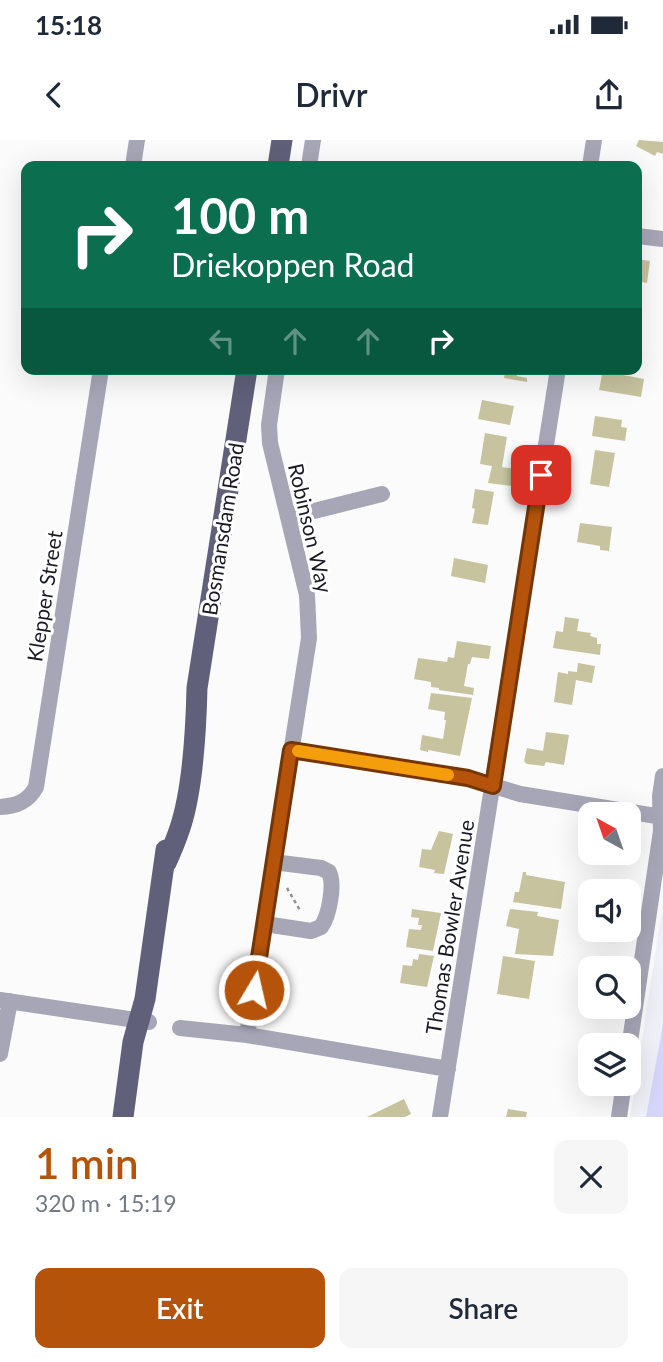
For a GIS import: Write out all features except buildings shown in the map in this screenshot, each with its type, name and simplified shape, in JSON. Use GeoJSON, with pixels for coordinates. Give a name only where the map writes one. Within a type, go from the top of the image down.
{"type":"FeatureCollection","features":[{"type":"Feature","properties":{"kind":"main road"},"geometry":{"type":"LineString","coordinates":[[279,161],[282,140]]}},
{"type":"Feature","properties":{"kind":"main road","name":"Bosmansdam Road"},"geometry":{"type":"LineString","coordinates":[[135,1117],[145,999],[166,863],[167,821],[186,720],[197,688],[246,375]]}},
{"type":"Feature","properties":{"kind":"main road","name":"Bosmansdam Road"},"geometry":{"type":"LineString","coordinates":[[123,1117],[143,1021]]}},
{"type":"Feature","properties":{"kind":"street"},"geometry":{"type":"LineString","coordinates":[[134,161],[137,140]]}},
{"type":"Feature","properties":{"kind":"street"},"geometry":{"type":"LineString","coordinates":[[310,161],[313,140]]}},
{"type":"Feature","properties":{"kind":"street"},"geometry":{"type":"LineString","coordinates":[[591,161],[594,140]]}},
{"type":"Feature","properties":{"kind":"street"},"geometry":{"type":"LineString","coordinates":[[642,237],[663,240]]}},
{"type":"Feature","properties":{"kind":"street","name":"Klepper Street"},"geometry":{"type":"LineString","coordinates":[[0,807],[14,806],[24,801],[36,787],[100,375]]}},
{"type":"Feature","properties":{"kind":"street","name":"Robinson Way"},"geometry":{"type":"LineString","coordinates":[[247,1035],[309,638],[307,595],[270,443],[276,375]]}},
{"type":"Feature","properties":{"kind":"street","name":"Thomas Bowler Avenue"},"geometry":{"type":"LineString","coordinates":[[440,1117],[557,375]]}},
{"type":"Feature","properties":{"kind":"street"},"geometry":{"type":"LineString","coordinates":[[290,517],[382,494]]}},
{"type":"Feature","properties":{"kind":"street"},"geometry":{"type":"LineString","coordinates":[[291,750],[468,778],[520,794],[662,816]]}},
{"type":"Feature","properties":{"kind":"street"},"geometry":{"type":"LineString","coordinates":[[631,1033],[661,831],[660,796],[663,776]]}},
{"type":"Feature","properties":{"kind":"street"},"geometry":{"type":"LineString","coordinates":[[265,924],[311,931],[321,927],[326,919],[331,875],[321,868],[273,862]]}},
{"type":"Feature","properties":{"kind":"street"},"geometry":{"type":"LineString","coordinates":[[0,1054],[5,1000],[143,1021]]}},
{"type":"Feature","properties":{"kind":"street"},"geometry":{"type":"LineString","coordinates":[[180,1028],[247,1035],[448,1069]]}},
{"type":"Feature","properties":{"kind":"street"},"geometry":{"type":"LineString","coordinates":[[619,1117],[622,1096]]}},
{"type":"Feature","properties":{"kind":"path"},"geometry":{"type":"LineString","coordinates":[[273,862],[311,931]]}},
{"type":"Feature","properties":{"kind":"shaded area"},"geometry":{"type":"Polygon","coordinates":[[[663,904],[663,1117],[630,1117],[633,1096],[641,1096],[641,1046],[663,904]]]}},
{"type":"Feature","properties":{"kind":"shaded area"},"geometry":{"type":"Polygon","coordinates":[[[663,1024],[663,1117],[646,1117],[663,1024]]]}},
{"type":"Feature","properties":{"kind":"slow traffic"},"geometry":{"type":"LineString","coordinates":[[298,751],[448,775]]}},
{"type":"Feature","properties":{"kind":"route"},"geometry":{"type":"LineString","coordinates":[[254,990],[291,750],[468,778],[493,786],[541,475]]}}]}
